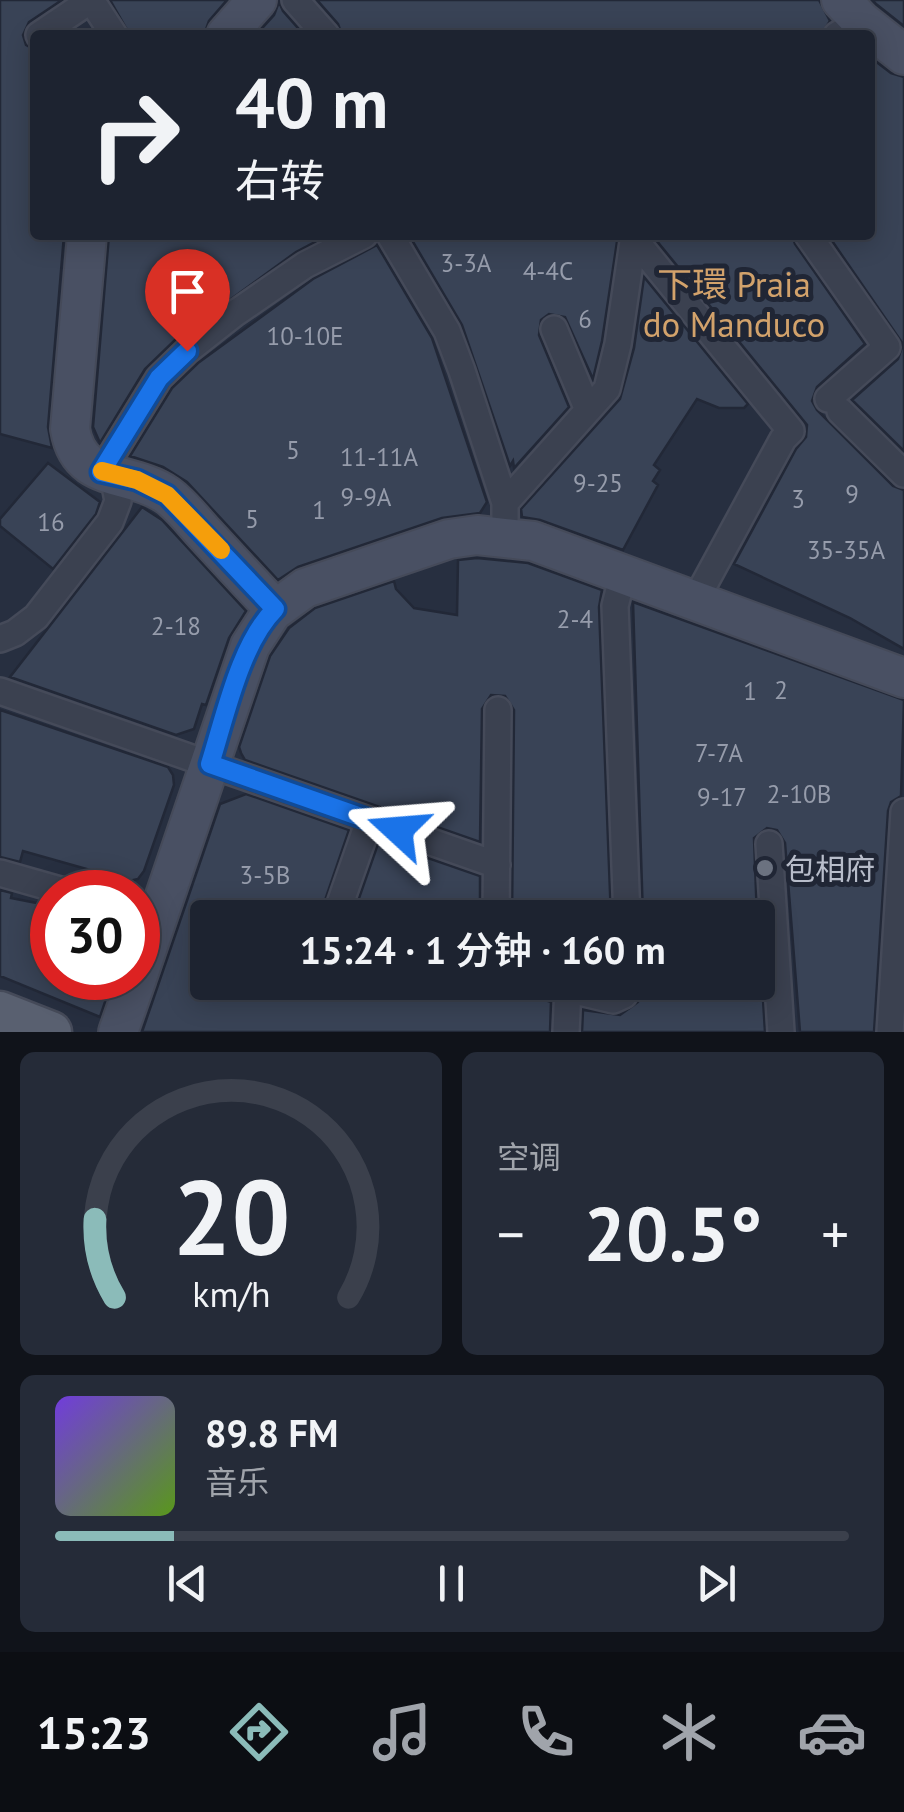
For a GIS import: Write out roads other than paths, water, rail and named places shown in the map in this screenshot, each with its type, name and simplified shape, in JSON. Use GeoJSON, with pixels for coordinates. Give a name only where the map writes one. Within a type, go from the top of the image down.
{"type":"FeatureCollection","features":[{"type":"Feature","properties":{"kind":"main road"},"geometry":{"type":"LineString","coordinates":[[0,1012],[52,1032]]}},
{"type":"Feature","properties":{"kind":"street"},"geometry":{"type":"LineString","coordinates":[[47,30],[91,0],[111,30]]}},
{"type":"Feature","properties":{"kind":"street"},"geometry":{"type":"LineString","coordinates":[[230,30],[257,0]]}},
{"type":"Feature","properties":{"kind":"street"},"geometry":{"type":"LineString","coordinates":[[295,0],[322,30]]}},
{"type":"Feature","properties":{"kind":"street"},"geometry":{"type":"LineString","coordinates":[[875,37],[904,55]]}},
{"type":"Feature","properties":{"kind":"street"},"geometry":{"type":"LineString","coordinates":[[87,240],[70,430],[81,458],[107,474],[145,483],[173,500],[275,609]]}},
{"type":"Feature","properties":{"kind":"street"},"geometry":{"type":"LineString","coordinates":[[107,474],[159,378],[187,351],[305,265],[354,240]]}},
{"type":"Feature","properties":{"kind":"street"},"geometry":{"type":"LineString","coordinates":[[393,240],[446,330],[505,519],[533,541],[904,678]]}},
{"type":"Feature","properties":{"kind":"street"},"geometry":{"type":"LineString","coordinates":[[160,885],[210,764],[261,624],[305,588],[423,547],[478,535],[505,519],[607,389],[634,240]]}},
{"type":"Feature","properties":{"kind":"street"},"geometry":{"type":"LineString","coordinates":[[636,240],[791,432],[782,439],[694,601]]}},
{"type":"Feature","properties":{"kind":"street"},"geometry":{"type":"LineString","coordinates":[[812,240],[887,347],[834,405],[904,474]]}},
{"type":"Feature","properties":{"kind":"street"},"geometry":{"type":"LineString","coordinates":[[554,329],[588,410]]}},
{"type":"Feature","properties":{"kind":"street"},"geometry":{"type":"LineString","coordinates":[[0,638],[36,617],[110,522],[118,501],[107,474]]}},
{"type":"Feature","properties":{"kind":"street"},"geometry":{"type":"LineString","coordinates":[[625,900],[615,606],[628,576]]}},
{"type":"Feature","properties":{"kind":"street"},"geometry":{"type":"LineString","coordinates":[[0,691],[496,866]]}},
{"type":"Feature","properties":{"kind":"street"},"geometry":{"type":"LineString","coordinates":[[496,900],[498,710]]}},
{"type":"Feature","properties":{"kind":"street"},"geometry":{"type":"LineString","coordinates":[[890,1032],[904,812]]}},
{"type":"Feature","properties":{"kind":"street"},"geometry":{"type":"LineString","coordinates":[[341,900],[369,820]]}},
{"type":"Feature","properties":{"kind":"street"},"geometry":{"type":"LineString","coordinates":[[769,844],[781,1032]]}},
{"type":"Feature","properties":{"kind":"street"},"geometry":{"type":"LineString","coordinates":[[0,873],[30,882]]}},
{"type":"Feature","properties":{"kind":"street"},"geometry":{"type":"LineString","coordinates":[[118,1032],[129,1000]]}},
{"type":"Feature","properties":{"kind":"street"},"geometry":{"type":"LineString","coordinates":[[566,1032],[567,1000]]}},
{"type":"Feature","properties":{"kind":"place","name":"包相府"},"geometry":{"type":"Point","coordinates":[765,868]}},
{"type":"Feature","properties":{"kind":"district","name":"下環 Praia do Manduco"},"geometry":{"type":"Point","coordinates":[734,304]}}]}
